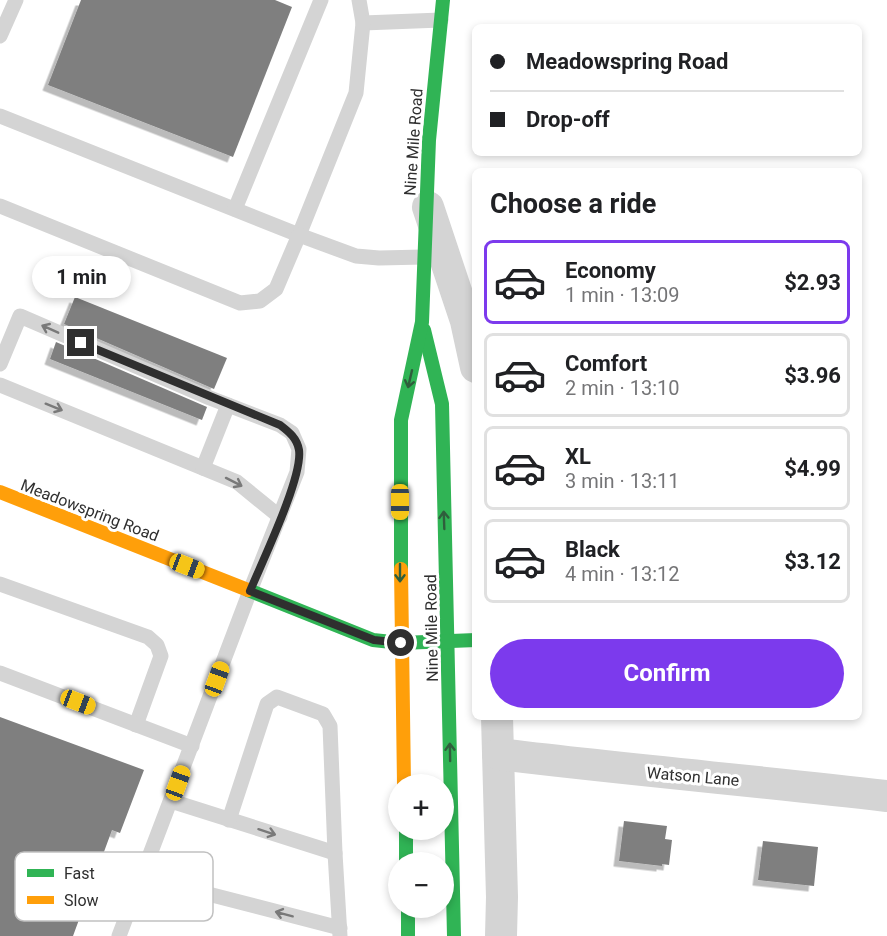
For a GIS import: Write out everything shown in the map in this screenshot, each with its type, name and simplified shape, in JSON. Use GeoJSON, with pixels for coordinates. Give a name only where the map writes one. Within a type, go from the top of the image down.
{"type":"FeatureCollection","features":[{"type":"Feature","properties":{"kind":"main road","name":"Nine Mile Road"},"geometry":{"type":"LineString","coordinates":[[404,774],[401,420],[422,322],[429,140],[443,0]]}},
{"type":"Feature","properties":{"kind":"main road","name":"Nine Mile Road"},"geometry":{"type":"LineString","coordinates":[[422,322],[442,404],[454,936]]}},
{"type":"Feature","properties":{"kind":"main road","name":"Meadowspring Road"},"geometry":{"type":"LineString","coordinates":[[0,492],[374,640],[401,643],[472,640]]}},
{"type":"Feature","properties":{"kind":"main road"},"geometry":{"type":"LineString","coordinates":[[408,918],[408,936]]}},
{"type":"Feature","properties":{"kind":"street"},"geometry":{"type":"LineString","coordinates":[[426,198],[466,321],[472,349]]}},
{"type":"Feature","properties":{"kind":"street"},"geometry":{"type":"LineString","coordinates":[[497,720],[501,936]]}},
{"type":"Feature","properties":{"kind":"street","name":"Watson Lane"},"geometry":{"type":"LineString","coordinates":[[498,754],[625,770],[779,783],[887,796]]}},
{"type":"Feature","properties":{"kind":"lane"},"geometry":{"type":"LineString","coordinates":[[0,36],[16,0]]}},
{"type":"Feature","properties":{"kind":"lane"},"geometry":{"type":"LineString","coordinates":[[235,209],[321,0]]}},
{"type":"Feature","properties":{"kind":"lane"},"geometry":{"type":"LineString","coordinates":[[0,206],[240,303],[260,301],[276,289],[357,93],[363,22],[359,0]]}},
{"type":"Feature","properties":{"kind":"lane"},"geometry":{"type":"LineString","coordinates":[[363,22],[441,20]]}},
{"type":"Feature","properties":{"kind":"lane"},"geometry":{"type":"LineString","coordinates":[[0,116],[356,256],[424,257]]}},
{"type":"Feature","properties":{"kind":"lane"},"geometry":{"type":"LineString","coordinates":[[0,364],[20,316],[280,425],[292,434],[299,450],[297,472],[152,852]]}},
{"type":"Feature","properties":{"kind":"lane"},"geometry":{"type":"LineString","coordinates":[[0,385],[237,482],[280,517]]}},
{"type":"Feature","properties":{"kind":"lane"},"geometry":{"type":"LineString","coordinates":[[202,468],[228,405]]}},
{"type":"Feature","properties":{"kind":"lane"},"geometry":{"type":"LineString","coordinates":[[0,584],[148,637],[157,645],[161,656],[136,725]]}},
{"type":"Feature","properties":{"kind":"lane"},"geometry":{"type":"LineString","coordinates":[[0,673],[192,746]]}},
{"type":"Feature","properties":{"kind":"lane"},"geometry":{"type":"LineString","coordinates":[[213,897],[340,932],[330,726],[323,714],[277,697],[267,704],[229,820]]}},
{"type":"Feature","properties":{"kind":"lane"},"geometry":{"type":"LineString","coordinates":[[171,801],[335,854]]}},
{"type":"Feature","properties":{"kind":"lane"},"geometry":{"type":"LineString","coordinates":[[119,936],[125,921]]}},
{"type":"Feature","properties":{"kind":"building"},"geometry":{"type":"Polygon","coordinates":[[[81,0],[275,0],[292,7],[233,157],[48,85],[81,0]]]}},
{"type":"Feature","properties":{"kind":"building"},"geometry":{"type":"Polygon","coordinates":[[[75,297],[227,358],[214,389],[64,324],[75,297]]]}},
{"type":"Feature","properties":{"kind":"building"},"geometry":{"type":"Polygon","coordinates":[[[56,342],[207,407],[202,420],[50,359],[56,342]]]}},
{"type":"Feature","properties":{"kind":"building"},"geometry":{"type":"Polygon","coordinates":[[[0,717],[144,770],[120,833],[112,830],[104,852],[15,852],[15,921],[79,921],[73,936],[0,936],[0,717]]]}},
{"type":"Feature","properties":{"kind":"building"},"geometry":{"type":"Polygon","coordinates":[[[624,821],[667,826],[665,839],[672,840],[669,865],[619,861],[624,821]]]}},
{"type":"Feature","properties":{"kind":"building"},"geometry":{"type":"Polygon","coordinates":[[[763,841],[818,847],[814,886],[758,880],[763,841]]]}},
{"type":"Feature","properties":{"kind":"traffic: fast"},"geometry":{"type":"LineString","coordinates":[[401,569],[401,420],[422,322],[429,140],[443,0]]}},
{"type":"Feature","properties":{"kind":"traffic: fast"},"geometry":{"type":"LineString","coordinates":[[424,330],[442,404],[454,936]]}},
{"type":"Feature","properties":{"kind":"traffic: fast"},"geometry":{"type":"LineString","coordinates":[[248,590],[373,640],[401,643],[472,640]]}},
{"type":"Feature","properties":{"kind":"traffic: fast"},"geometry":{"type":"LineString","coordinates":[[406,840],[406,852]]}},
{"type":"Feature","properties":{"kind":"traffic: fast"},"geometry":{"type":"LineString","coordinates":[[408,918],[408,936]]}},
{"type":"Feature","properties":{"kind":"traffic: slow"},"geometry":{"type":"LineString","coordinates":[[0,492],[248,590]]}},
{"type":"Feature","properties":{"kind":"traffic: slow"},"geometry":{"type":"LineString","coordinates":[[401,569],[404,774]]}},
{"type":"Feature","properties":{"kind":"route"},"geometry":{"type":"LineString","coordinates":[[81,343],[280,425],[292,434],[299,450],[297,472],[250,591],[374,640],[401,643]]}}]}
